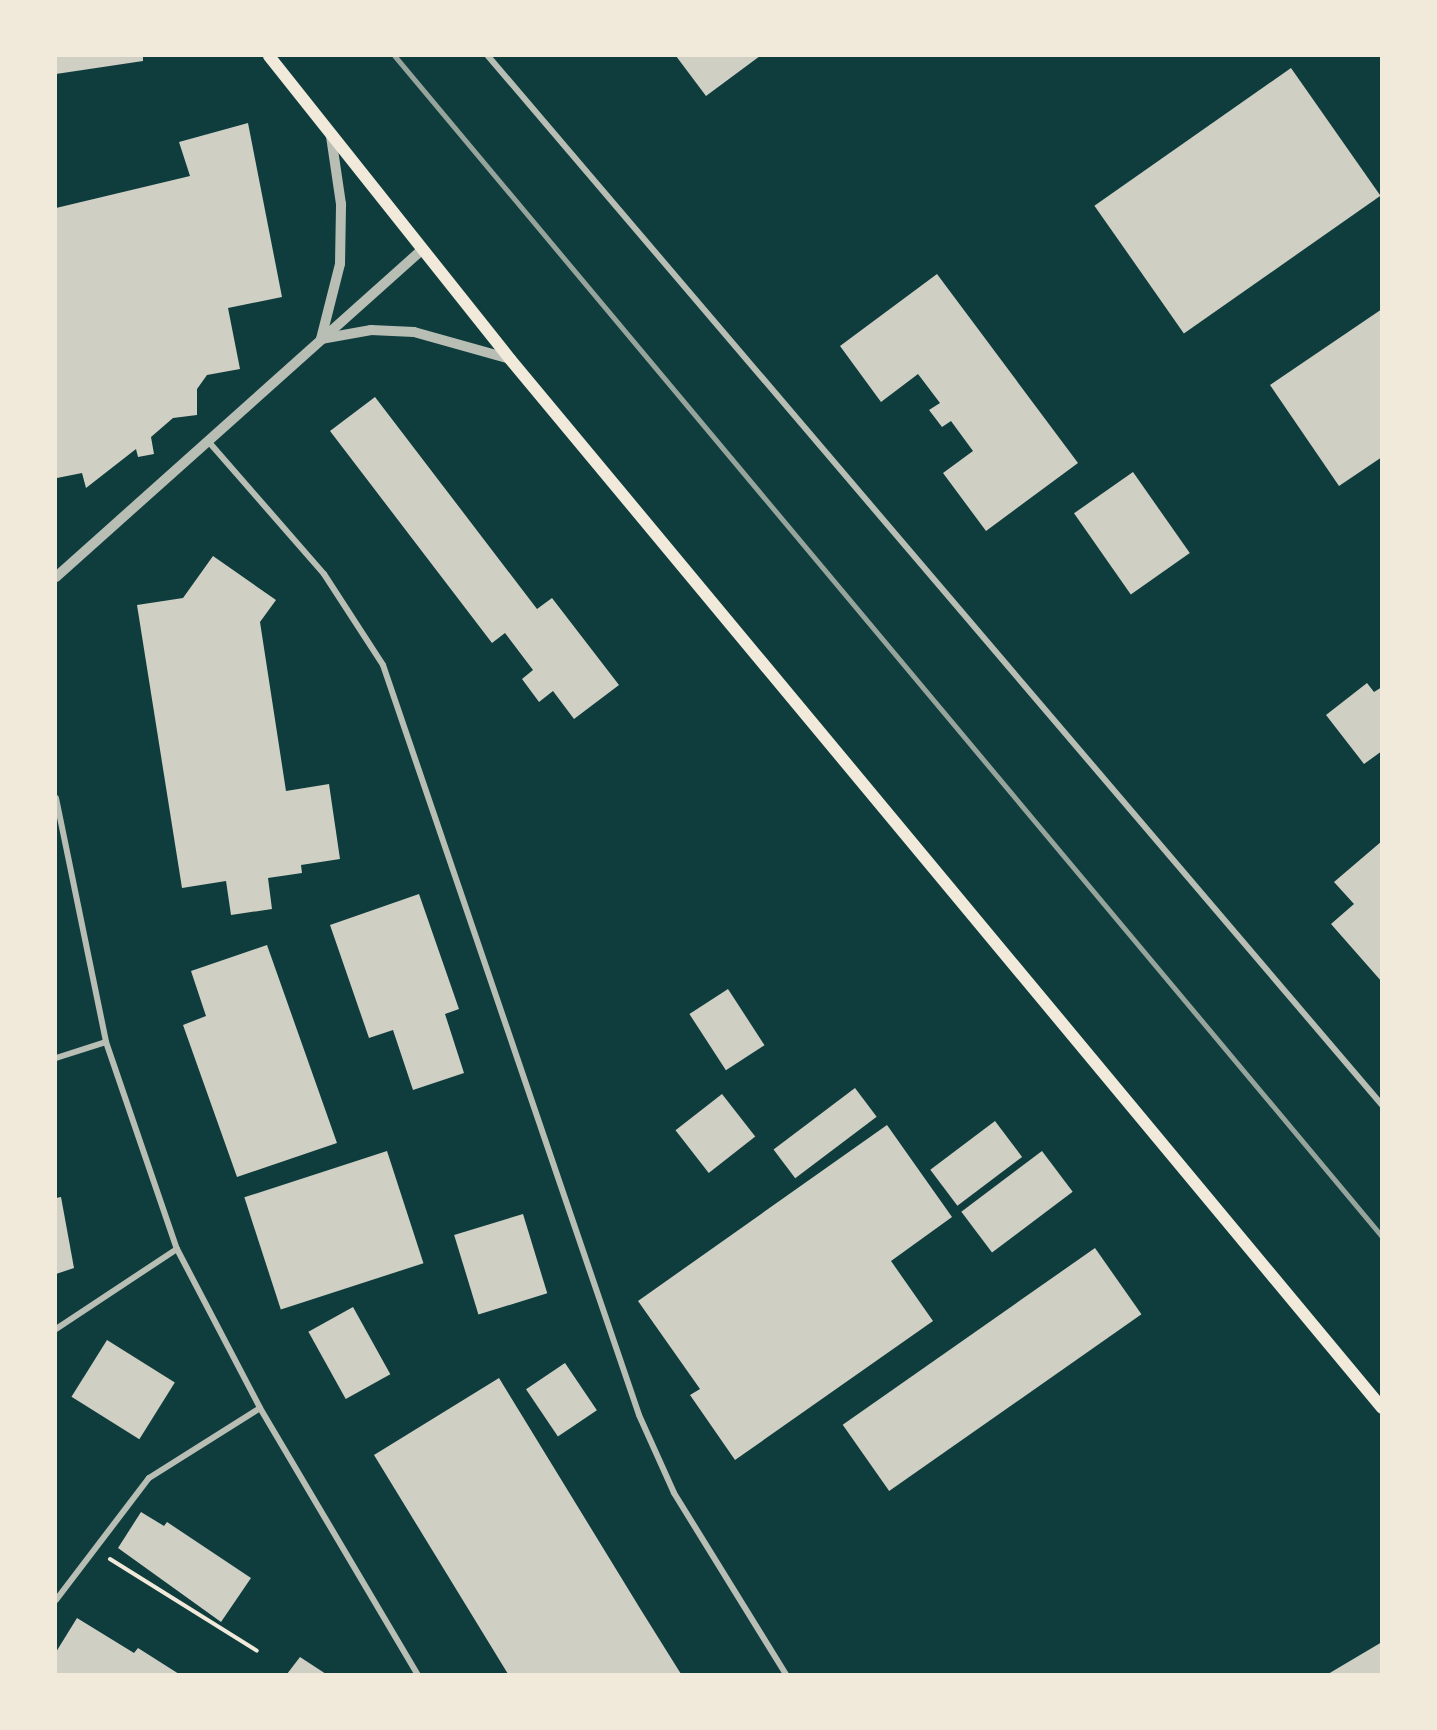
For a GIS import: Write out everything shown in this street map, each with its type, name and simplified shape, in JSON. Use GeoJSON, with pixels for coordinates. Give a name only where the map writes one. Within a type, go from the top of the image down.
{"type":"FeatureCollection","features":[{"type":"Feature","properties":{"kind":"main road"},"geometry":{"type":"LineString","coordinates":[[268,56],[510,359],[1382,1408]]}},
{"type":"Feature","properties":{"kind":"street"},"geometry":{"type":"LineString","coordinates":[[488,56],[1382,1105]]}},
{"type":"Feature","properties":{"kind":"street"},"geometry":{"type":"LineString","coordinates":[[321,339],[340,264],[341,204],[331,136]]}},
{"type":"Feature","properties":{"kind":"street"},"geometry":{"type":"LineString","coordinates":[[56,577],[422,251]]}},
{"type":"Feature","properties":{"kind":"street"},"geometry":{"type":"LineString","coordinates":[[321,339],[371,330],[414,332],[510,359]]}},
{"type":"Feature","properties":{"kind":"street"},"geometry":{"type":"LineString","coordinates":[[208,441],[324,574],[383,666],[639,1415],[674,1493],[786,1674]]}},
{"type":"Feature","properties":{"kind":"street"},"geometry":{"type":"LineString","coordinates":[[56,798],[106,1041],[177,1249],[260,1408],[417,1674]]}},
{"type":"Feature","properties":{"kind":"street"},"geometry":{"type":"LineString","coordinates":[[56,1058],[106,1041]]}},
{"type":"Feature","properties":{"kind":"street"},"geometry":{"type":"LineString","coordinates":[[56,1329],[177,1249]]}},
{"type":"Feature","properties":{"kind":"street"},"geometry":{"type":"LineString","coordinates":[[56,1600],[92,1548],[149,1478],[260,1408]]}},
{"type":"Feature","properties":{"kind":"path"},"geometry":{"type":"LineString","coordinates":[[92,1548],[257,1651]]}},
{"type":"Feature","properties":{"kind":"building"},"geometry":{"type":"Polygon","coordinates":[[[56,56],[143,56],[143,61],[56,74],[56,56]]]}},
{"type":"Feature","properties":{"kind":"building"},"geometry":{"type":"Polygon","coordinates":[[[676,56],[760,56],[706,96],[676,56]]]}},
{"type":"Feature","properties":{"kind":"building"},"geometry":{"type":"Polygon","coordinates":[[[1291,68],[1380,196],[1184,333],[1094,206],[1291,68]]]}},
{"type":"Feature","properties":{"kind":"building"},"geometry":{"type":"Polygon","coordinates":[[[248,123],[282,297],[228,308],[240,369],[207,375],[197,389],[197,415],[173,418],[151,437],[154,454],[138,457],[136,449],[86,488],[82,473],[57,478],[56,208],[190,176],[179,142],[248,123]]]}},
{"type":"Feature","properties":{"kind":"building"},"geometry":{"type":"Polygon","coordinates":[[[937,274],[1078,463],[986,531],[943,473],[973,451],[951,421],[942,427],[929,410],[940,403],[918,374],[881,402],[840,346],[937,274]]]}},
{"type":"Feature","properties":{"kind":"building"},"geometry":{"type":"Polygon","coordinates":[[[1382,309],[1382,457],[1339,486],[1270,385],[1382,309]]]}},
{"type":"Feature","properties":{"kind":"building"},"geometry":{"type":"Polygon","coordinates":[[[375,397],[537,609],[552,598],[619,685],[574,719],[553,691],[539,702],[522,679],[533,670],[505,633],[492,643],[330,431],[375,397]]]}},
{"type":"Feature","properties":{"kind":"building"},"geometry":{"type":"Polygon","coordinates":[[[1133,472],[1190,553],[1131,594],[1074,513],[1133,472]]]}},
{"type":"Feature","properties":{"kind":"building"},"geometry":{"type":"Polygon","coordinates":[[[213,556],[276,600],[260,622],[286,791],[329,784],[340,859],[301,865],[302,873],[268,878],[272,909],[231,915],[226,881],[182,888],[137,605],[183,598],[213,556]]]}},
{"type":"Feature","properties":{"kind":"building"},"geometry":{"type":"Polygon","coordinates":[[[1367,683],[1374,692],[1382,687],[1382,751],[1364,764],[1326,715],[1367,683]]]}},
{"type":"Feature","properties":{"kind":"building"},"geometry":{"type":"Polygon","coordinates":[[[1382,841],[1382,982],[1331,924],[1354,904],[1334,882],[1382,841]]]}},
{"type":"Feature","properties":{"kind":"building"},"geometry":{"type":"Polygon","coordinates":[[[419,894],[459,1009],[445,1014],[464,1073],[413,1090],[393,1030],[369,1038],[330,925],[419,894]]]}},
{"type":"Feature","properties":{"kind":"building"},"geometry":{"type":"Polygon","coordinates":[[[267,945],[337,1143],[237,1177],[183,1025],[206,1016],[191,971],[267,945]]]}},
{"type":"Feature","properties":{"kind":"building"},"geometry":{"type":"Polygon","coordinates":[[[728,989],[764,1045],[726,1070],[689,1014],[728,989]]]}},
{"type":"Feature","properties":{"kind":"building"},"geometry":{"type":"Polygon","coordinates":[[[855,1088],[877,1117],[795,1178],[774,1149],[855,1088]]]}},
{"type":"Feature","properties":{"kind":"building"},"geometry":{"type":"Polygon","coordinates":[[[722,1094],[755,1137],[709,1173],[676,1130],[722,1094]]]}},
{"type":"Feature","properties":{"kind":"building"},"geometry":{"type":"Polygon","coordinates":[[[995,1121],[1022,1157],[957,1206],[930,1170],[995,1121]]]}},
{"type":"Feature","properties":{"kind":"building"},"geometry":{"type":"Polygon","coordinates":[[[887,1125],[952,1217],[891,1261],[933,1321],[735,1460],[690,1395],[700,1389],[638,1301],[887,1125]]]}},
{"type":"Feature","properties":{"kind":"building"},"geometry":{"type":"Polygon","coordinates":[[[387,1151],[423,1263],[281,1310],[244,1197],[387,1151]]]}},
{"type":"Feature","properties":{"kind":"building"},"geometry":{"type":"Polygon","coordinates":[[[1042,1151],[1073,1192],[992,1253],[961,1212],[1042,1151]]]}},
{"type":"Feature","properties":{"kind":"building"},"geometry":{"type":"Polygon","coordinates":[[[61,1197],[74,1268],[56,1274],[56,1198],[61,1197]]]}},
{"type":"Feature","properties":{"kind":"building"},"geometry":{"type":"Polygon","coordinates":[[[523,1214],[547,1293],[478,1314],[454,1235],[523,1214]]]}},
{"type":"Feature","properties":{"kind":"building"},"geometry":{"type":"Polygon","coordinates":[[[1095,1248],[1141,1314],[889,1491],[843,1425],[1095,1248]]]}},
{"type":"Feature","properties":{"kind":"building"},"geometry":{"type":"Polygon","coordinates":[[[353,1307],[390,1374],[346,1399],[308,1332],[353,1307]]]}},
{"type":"Feature","properties":{"kind":"building"},"geometry":{"type":"Polygon","coordinates":[[[107,1340],[175,1382],[139,1439],[71,1397],[107,1340]]]}},
{"type":"Feature","properties":{"kind":"building"},"geometry":{"type":"Polygon","coordinates":[[[565,1363],[597,1410],[558,1437],[526,1389],[565,1363]]]}},
{"type":"Feature","properties":{"kind":"building"},"geometry":{"type":"Polygon","coordinates":[[[499,1378],[681,1674],[508,1674],[374,1455],[499,1378]]]}},
{"type":"Feature","properties":{"kind":"building"},"geometry":{"type":"Polygon","coordinates":[[[141,1512],[164,1526],[167,1522],[251,1578],[221,1622],[118,1548],[141,1512]]]}},
{"type":"Feature","properties":{"kind":"building"},"geometry":{"type":"Polygon","coordinates":[[[77,1618],[134,1653],[138,1648],[179,1674],[56,1674],[56,1652],[77,1618]]]}},
{"type":"Feature","properties":{"kind":"building"},"geometry":{"type":"Polygon","coordinates":[[[1382,1642],[1382,1674],[1328,1674],[1382,1642]]]}},
{"type":"Feature","properties":{"kind":"building"},"geometry":{"type":"Polygon","coordinates":[[[300,1657],[326,1674],[287,1674],[300,1657]]]}},
{"type":"Feature","properties":{"kind":"railway"},"geometry":{"type":"LineString","coordinates":[[395,56],[1382,1236]]}}]}
